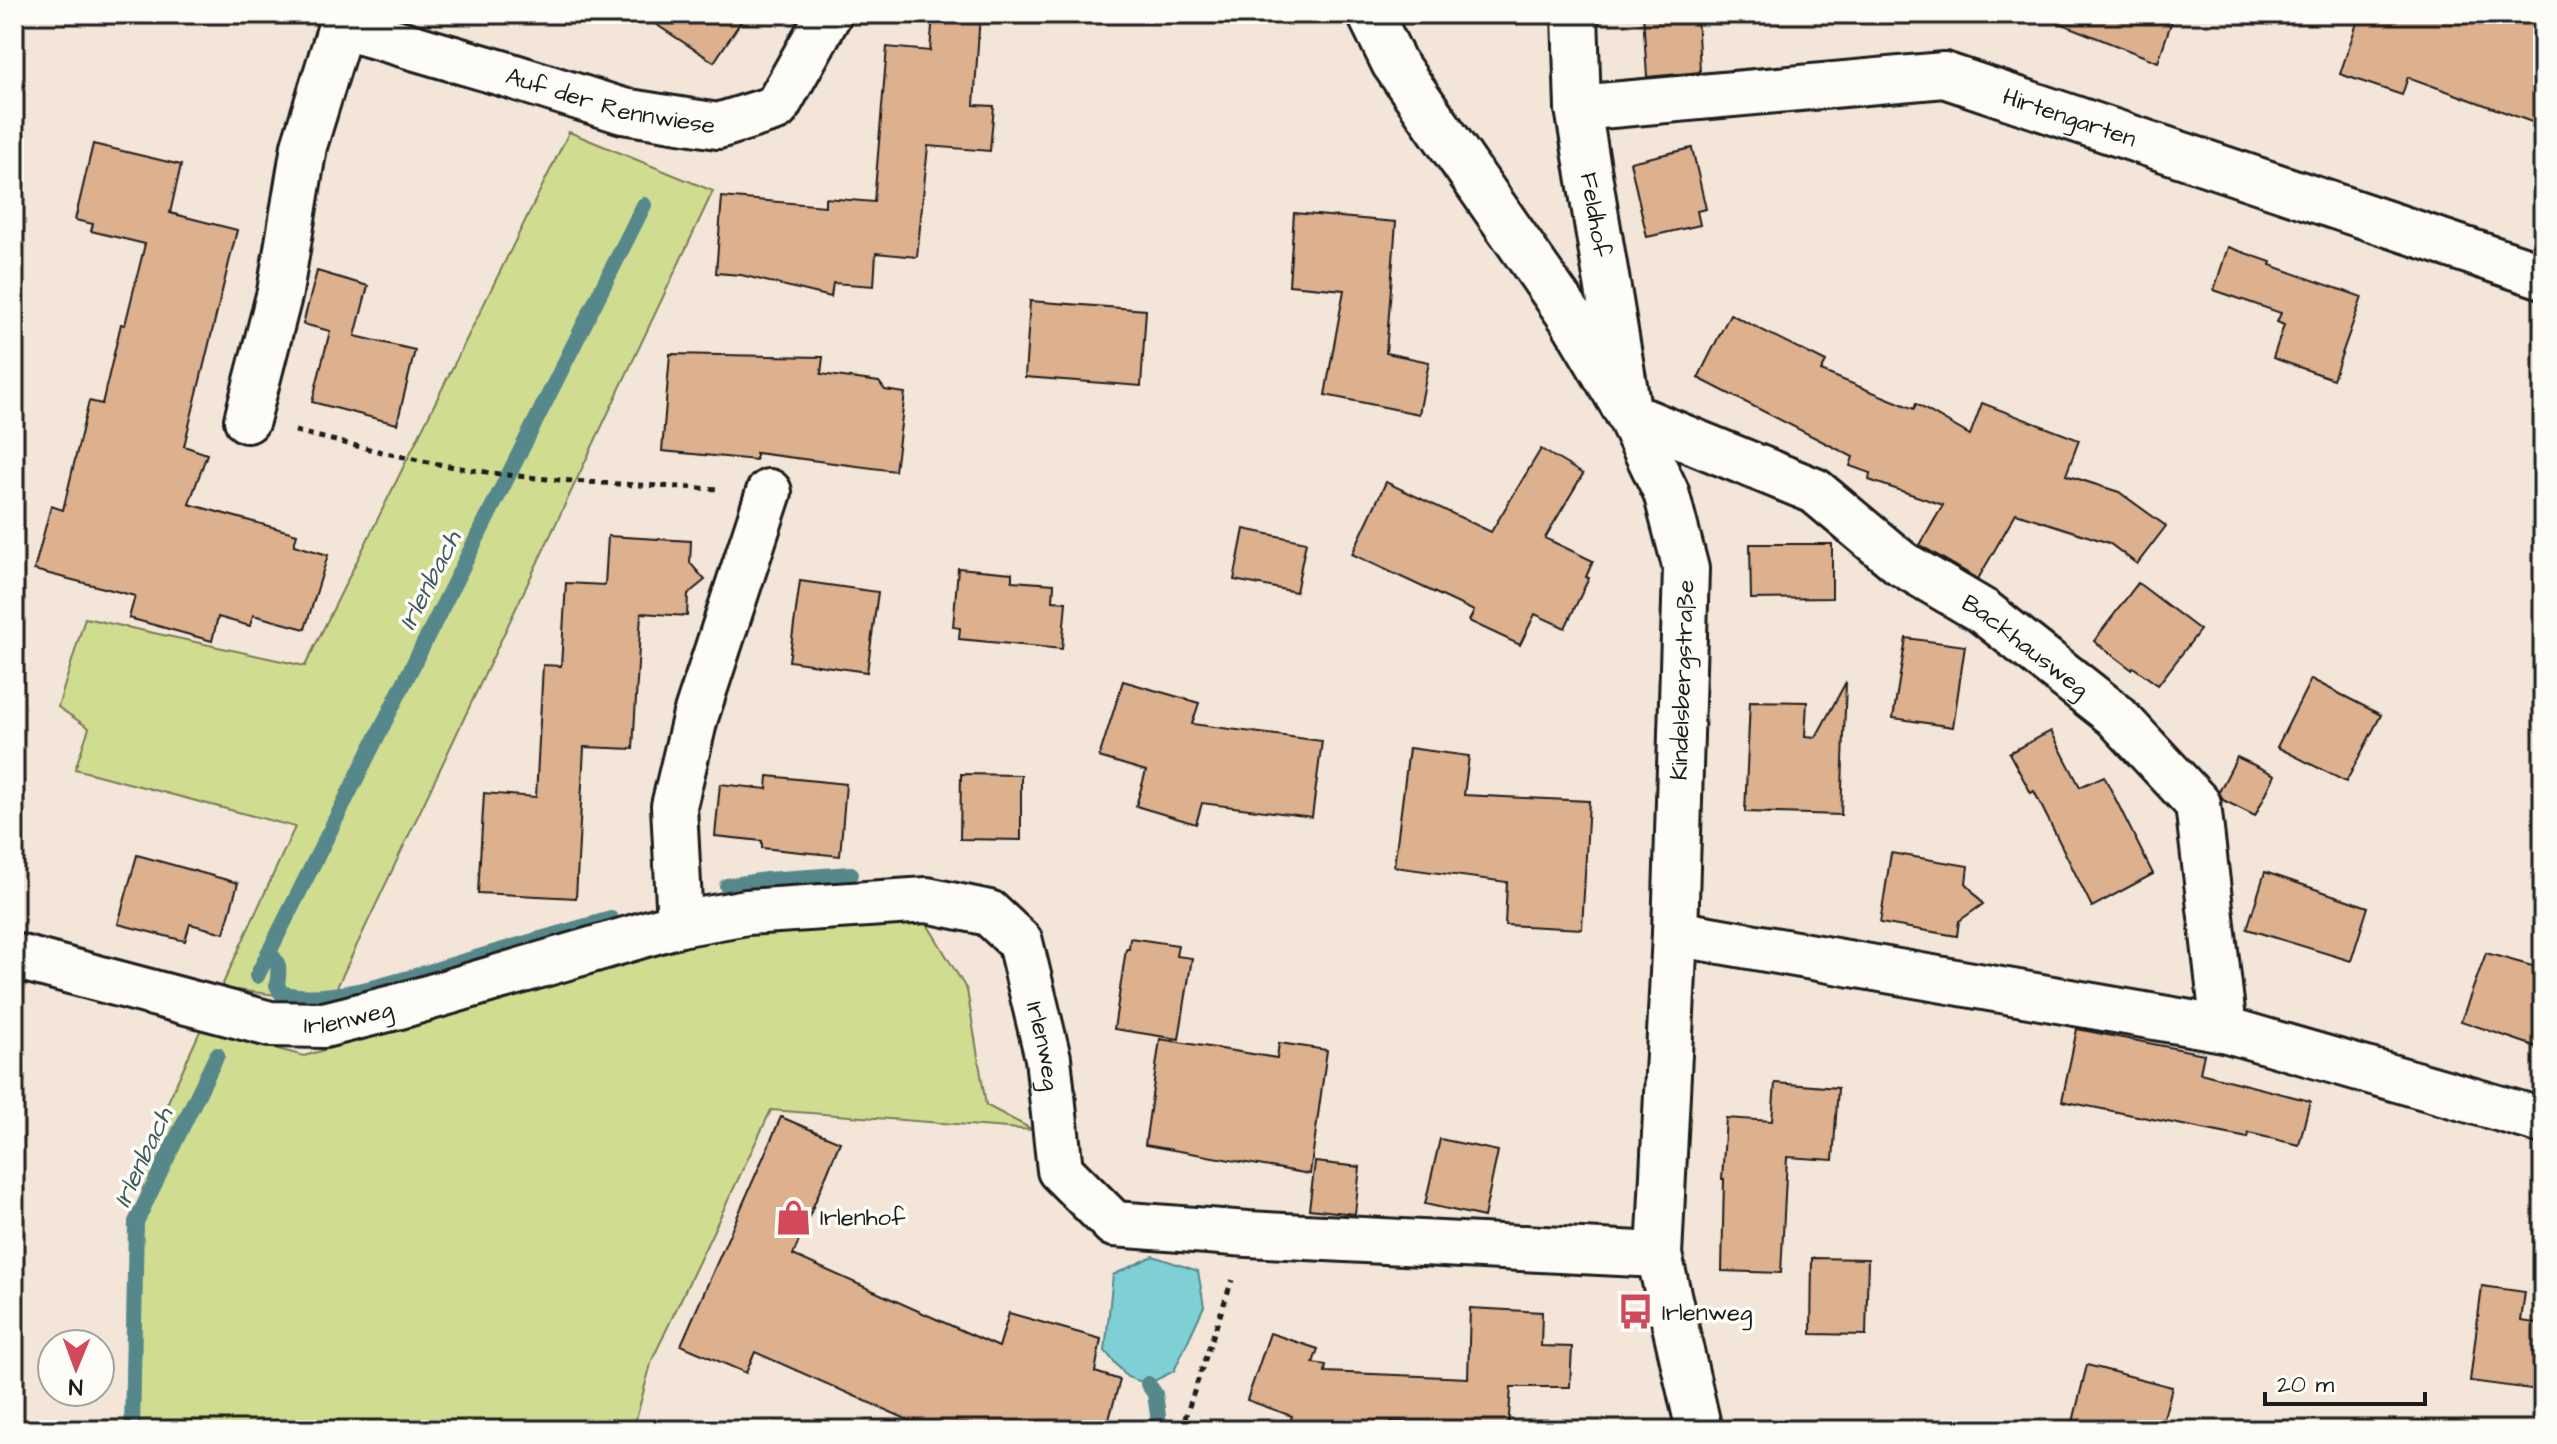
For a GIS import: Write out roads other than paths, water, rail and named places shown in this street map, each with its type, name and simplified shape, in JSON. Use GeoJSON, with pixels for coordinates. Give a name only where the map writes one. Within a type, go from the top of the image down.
{"type":"FeatureCollection","features":[{"type":"Feature","properties":{"kind":"street","name":"Auf der Rennwiese"},"geometry":{"type":"LineString","coordinates":[[247,420],[280,292],[304,146],[342,20],[623,111],[718,126],[776,108],[829,14]]}},
{"type":"Feature","properties":{"kind":"street","name":"Kindelsbergstraße"},"geometry":{"type":"LineString","coordinates":[[1370,14],[1394,63],[1572,319],[1629,415],[1666,492],[1686,569],[1675,933],[1659,1255],[1699,1430]]}},
{"type":"Feature","properties":{"kind":"street","name":"Feldhof"},"geometry":{"type":"LineString","coordinates":[[1575,14],[1578,108],[1629,415]]}},
{"type":"Feature","properties":{"kind":"street","name":"Hirtengarten"},"geometry":{"type":"LineString","coordinates":[[1578,108],[1944,75],[2543,276]]}},
{"type":"Feature","properties":{"kind":"street","name":"Backhausweg"},"geometry":{"type":"LineString","coordinates":[[1629,415],[1815,491],[1901,563],[1984,612],[2115,715],[2198,804],[2224,1029]]}},
{"type":"Feature","properties":{"kind":"street"},"geometry":{"type":"LineString","coordinates":[[680,924],[674,806],[695,718],[769,492]]}},
{"type":"Feature","properties":{"kind":"street","name":"Irlenweg"},"geometry":{"type":"LineString","coordinates":[[14,956],[270,1024],[324,1025],[400,1006],[680,924],[747,912],[927,900],[989,913],[1020,942],[1048,1058],[1060,1170],[1114,1224],[1659,1255]]}},
{"type":"Feature","properties":{"kind":"street"},"geometry":{"type":"LineString","coordinates":[[1675,933],[2224,1029],[2543,1121]]}},
{"type":"Feature","properties":{"kind":"water"},"geometry":{"type":"Polygon","coordinates":[[[1153,1256],[1198,1271],[1204,1306],[1174,1371],[1148,1384],[1127,1377],[1105,1351],[1113,1275],[1153,1256]]]}},
{"type":"Feature","properties":{"kind":"waterway","name":"Irlenbach"},"geometry":{"type":"LineString","coordinates":[[257,976],[644,205]]}},
{"type":"Feature","properties":{"kind":"waterway"},"geometry":{"type":"LineString","coordinates":[[727,886],[851,874]]}},
{"type":"Feature","properties":{"kind":"waterway"},"geometry":{"type":"LineString","coordinates":[[268,953],[277,963],[277,985],[281,993],[323,996],[396,982],[611,919]]}},
{"type":"Feature","properties":{"kind":"waterway","name":"Irlenbach"},"geometry":{"type":"LineString","coordinates":[[132,1430],[136,1222],[217,1055]]}},
{"type":"Feature","properties":{"kind":"waterway"},"geometry":{"type":"LineString","coordinates":[[1148,1384],[1155,1394],[1160,1430]]}},
{"type":"Feature","properties":{"kind":"place","name":"Irlenhof"},"geometry":{"type":"Point","coordinates":[794,1217]}},
{"type":"Feature","properties":{"kind":"place","name":"Irlenweg"},"geometry":{"type":"Point","coordinates":[1636,1312]}}]}
